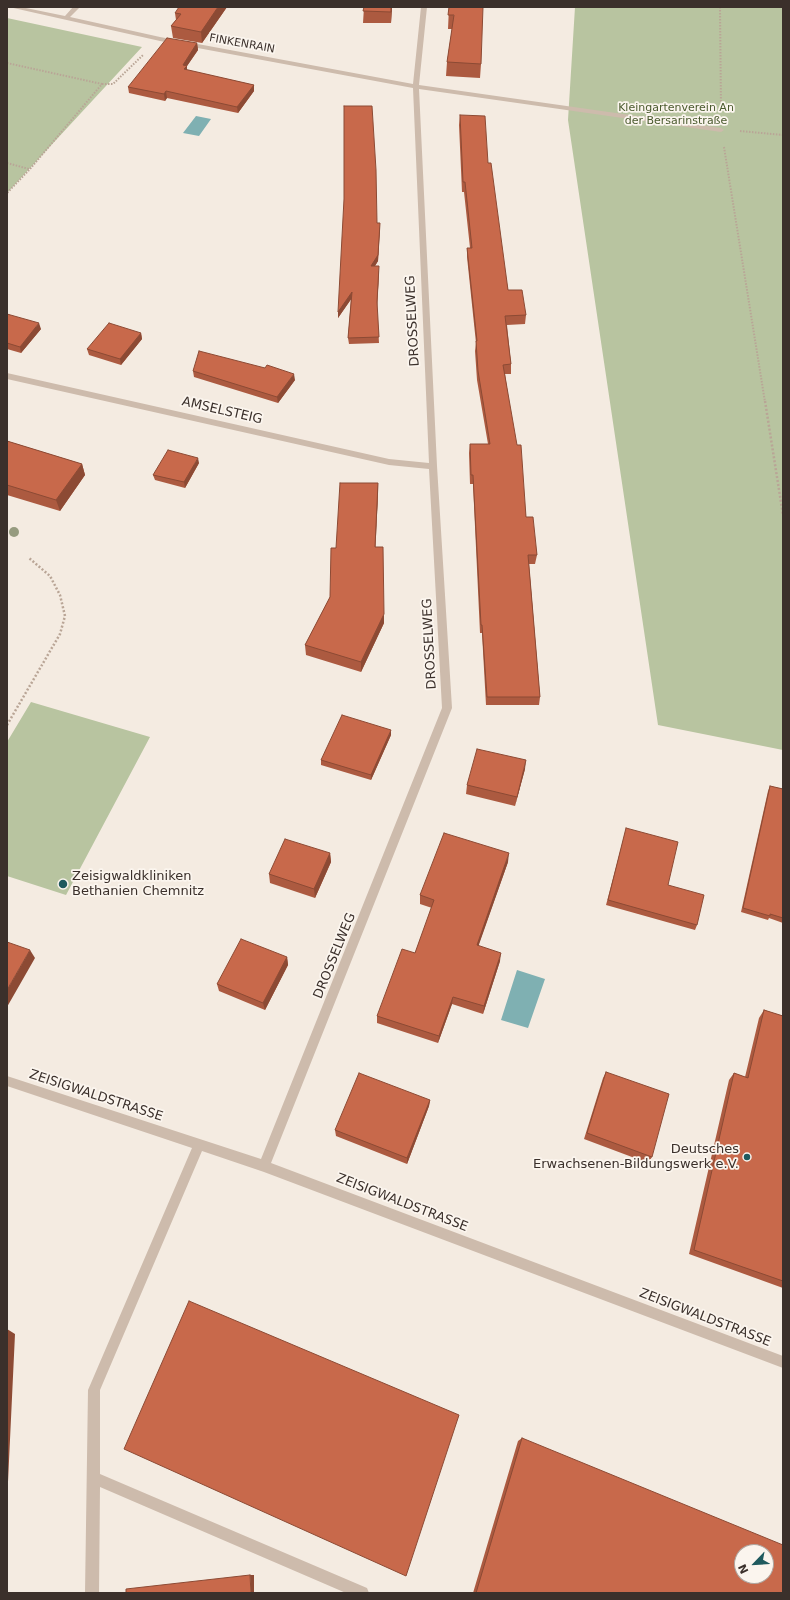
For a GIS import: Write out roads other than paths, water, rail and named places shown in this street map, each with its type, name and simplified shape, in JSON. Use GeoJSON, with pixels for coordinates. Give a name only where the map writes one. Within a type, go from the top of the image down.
{"type":"FeatureCollection","features":[{"type":"Feature","properties":{"kind":"street","name":"FINKENRAIN"},"geometry":{"type":"LineString","coordinates":[[12,7],[160,39],[416,87]]}},
{"type":"Feature","properties":{"kind":"street"},"geometry":{"type":"LineString","coordinates":[[66,18],[77,7]]}},
{"type":"Feature","properties":{"kind":"street","name":"DROSSELWEG"},"geometry":{"type":"LineString","coordinates":[[264,1166],[447,708],[433,466],[416,87],[424,7]]}},
{"type":"Feature","properties":{"kind":"street"},"geometry":{"type":"LineString","coordinates":[[416,87],[721,130]]}},
{"type":"Feature","properties":{"kind":"street","name":"AMSELSTEIG"},"geometry":{"type":"LineString","coordinates":[[7,376],[389,462],[433,466]]}},
{"type":"Feature","properties":{"kind":"street","name":"ZEISIGWALDSTRASSE"},"geometry":{"type":"LineString","coordinates":[[7,1081],[264,1166],[783,1362]]}},
{"type":"Feature","properties":{"kind":"street"},"geometry":{"type":"LineString","coordinates":[[92,1593],[94,1390],[199,1145]]}},
{"type":"Feature","properties":{"kind":"street"},"geometry":{"type":"LineString","coordinates":[[93,1478],[362,1593]]}},
{"type":"Feature","properties":{"kind":"water"},"geometry":{"type":"Polygon","coordinates":[[[196,116],[211,119],[199,136],[183,133],[196,116]]]}},
{"type":"Feature","properties":{"kind":"water"},"geometry":{"type":"Polygon","coordinates":[[[517,970],[545,979],[528,1028],[501,1020],[517,970]]]}},
{"type":"Feature","properties":{"kind":"place","name":"Zeisigwaldkliniken Bethanien Chemnitz"},"geometry":{"type":"Point","coordinates":[63,884]}},
{"type":"Feature","properties":{"kind":"place","name":"Deutsches Erwachsenen-Bildungswerk e.V."},"geometry":{"type":"Point","coordinates":[747,1157]}},
{"type":"Feature","properties":{"kind":"park label","name":"Kleingartenverein An der Bersarinstraße"},"geometry":{"type":"Point","coordinates":[676,114]}}]}
